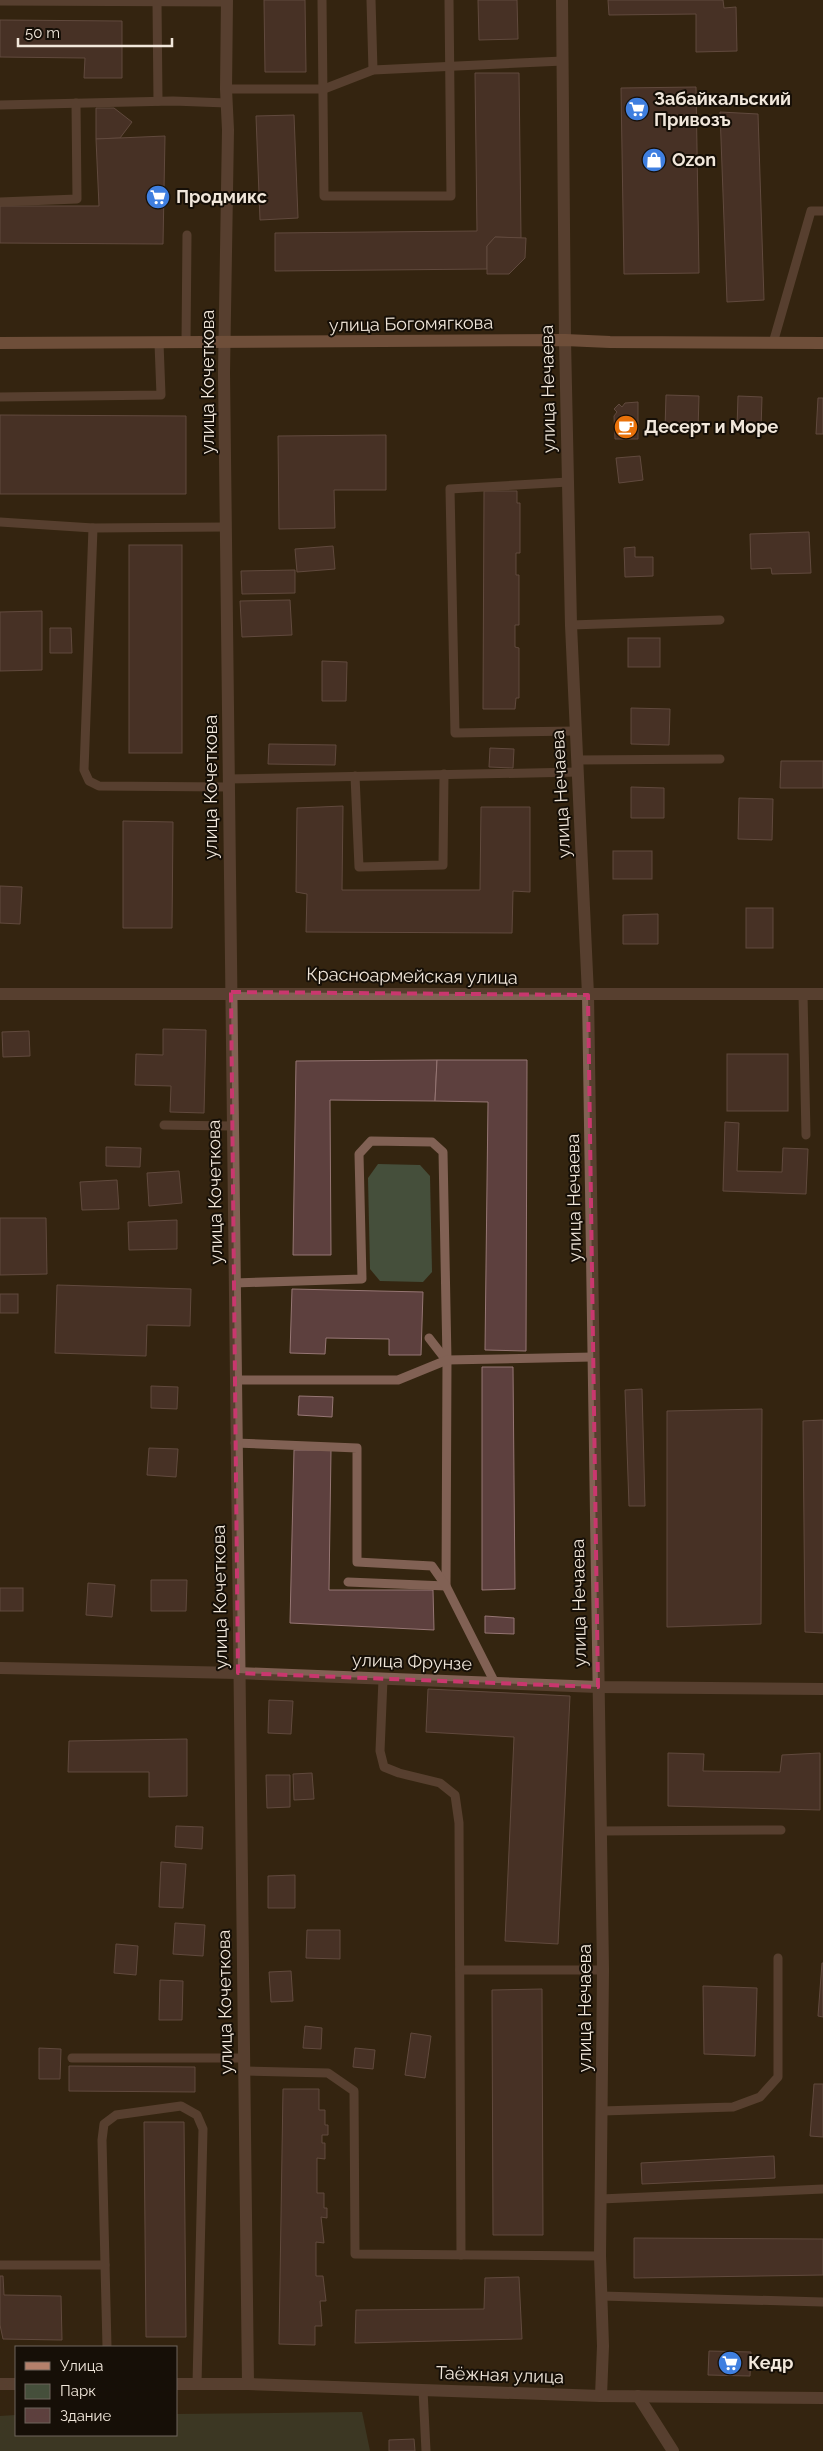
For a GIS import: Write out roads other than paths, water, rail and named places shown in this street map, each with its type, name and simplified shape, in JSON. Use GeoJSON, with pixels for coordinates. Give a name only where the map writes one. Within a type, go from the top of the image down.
{"type":"FeatureCollection","features":[{"type":"Feature","properties":{"kind":"street","name":"улица Нечаева"},"geometry":{"type":"LineString","coordinates":[[562,0],[565,340],[571,625],[588,995],[603,1970],[600,2256],[603,2346],[600,2396]]}},
{"type":"Feature","properties":{"kind":"street","name":"улица Кочеткова"},"geometry":{"type":"LineString","coordinates":[[227,1],[225,343],[228,783],[248,2384]]}},
{"type":"Feature","properties":{"kind":"street","name":"улица Богомягкова"},"geometry":{"type":"LineString","coordinates":[[0,343],[565,340],[823,343]]}},
{"type":"Feature","properties":{"kind":"street","name":"Красноармейская улица"},"geometry":{"type":"LineString","coordinates":[[0,994],[231,992],[588,995],[823,994]]}},
{"type":"Feature","properties":{"kind":"street","name":"улица Фрунзе"},"geometry":{"type":"LineString","coordinates":[[0,1668],[238,1673],[598,1687],[823,1689]]}},
{"type":"Feature","properties":{"kind":"street"},"geometry":{"type":"LineString","coordinates":[[0,2384],[15,2384]]}},
{"type":"Feature","properties":{"kind":"street","name":"Таёжная улица"},"geometry":{"type":"LineString","coordinates":[[178,2384],[248,2384],[600,2396],[823,2398]]}},
{"type":"Feature","properties":{"kind":"street"},"geometry":{"type":"LineString","coordinates":[[638,2396],[673,2451]]}},
{"type":"Feature","properties":{"kind":"lane"},"geometry":{"type":"LineString","coordinates":[[322,0],[324,196],[451,196],[449,0]]}},
{"type":"Feature","properties":{"kind":"lane"},"geometry":{"type":"LineString","coordinates":[[371,0],[373,70]]}},
{"type":"Feature","properties":{"kind":"lane"},"geometry":{"type":"LineString","coordinates":[[0,1],[227,1]]}},
{"type":"Feature","properties":{"kind":"lane"},"geometry":{"type":"LineString","coordinates":[[157,2],[158,101]]}},
{"type":"Feature","properties":{"kind":"lane"},"geometry":{"type":"LineString","coordinates":[[226,89],[324,88],[373,70],[563,61]]}},
{"type":"Feature","properties":{"kind":"lane"},"geometry":{"type":"LineString","coordinates":[[0,105],[158,101],[227,103]]}},
{"type":"Feature","properties":{"kind":"lane"},"geometry":{"type":"LineString","coordinates":[[0,202],[77,200],[76,103]]}},
{"type":"Feature","properties":{"kind":"lane"},"geometry":{"type":"LineString","coordinates":[[773,343],[811,211],[823,210]]}},
{"type":"Feature","properties":{"kind":"lane"},"geometry":{"type":"LineString","coordinates":[[186,343],[187,235]]}},
{"type":"Feature","properties":{"kind":"lane"},"geometry":{"type":"LineString","coordinates":[[0,397],[161,395],[159,343]]}},
{"type":"Feature","properties":{"kind":"lane"},"geometry":{"type":"LineString","coordinates":[[568,482],[450,489],[455,733],[576,731]]}},
{"type":"Feature","properties":{"kind":"lane"},"geometry":{"type":"LineString","coordinates":[[0,522],[93,528],[226,527]]}},
{"type":"Feature","properties":{"kind":"lane"},"geometry":{"type":"LineString","coordinates":[[93,528],[84,770],[88,781],[100,786],[444,774],[720,759]]}},
{"type":"Feature","properties":{"kind":"lane"},"geometry":{"type":"LineString","coordinates":[[571,625],[720,620]]}},
{"type":"Feature","properties":{"kind":"lane"},"geometry":{"type":"LineString","coordinates":[[355,776],[359,867],[443,865],[444,774]]}},
{"type":"Feature","properties":{"kind":"lane"},"geometry":{"type":"LineString","coordinates":[[803,994],[806,1135]]}},
{"type":"Feature","properties":{"kind":"lane"},"geometry":{"type":"LineString","coordinates":[[164,1125],[232,1126]]}},
{"type":"Feature","properties":{"kind":"lane"},"geometry":{"type":"LineString","coordinates":[[234,1283],[362,1279],[359,1154],[371,1142],[432,1142],[442,1152],[446,1360],[446,1586]]}},
{"type":"Feature","properties":{"kind":"lane"},"geometry":{"type":"LineString","coordinates":[[429,1338],[446,1360]]}},
{"type":"Feature","properties":{"kind":"lane"},"geometry":{"type":"LineString","coordinates":[[235,1380],[398,1380],[446,1360],[593,1357]]}},
{"type":"Feature","properties":{"kind":"lane"},"geometry":{"type":"LineString","coordinates":[[235,1443],[357,1448],[357,1562],[432,1566],[446,1586],[495,1683]]}},
{"type":"Feature","properties":{"kind":"lane"},"geometry":{"type":"LineString","coordinates":[[348,1582],[446,1586]]}},
{"type":"Feature","properties":{"kind":"lane"},"geometry":{"type":"LineString","coordinates":[[383,1679],[380,1751],[384,1767],[399,1773],[440,1783],[455,1795],[459,1823],[461,2255]]}},
{"type":"Feature","properties":{"kind":"lane"},"geometry":{"type":"LineString","coordinates":[[600,1831],[781,1830]]}},
{"type":"Feature","properties":{"kind":"lane"},"geometry":{"type":"LineString","coordinates":[[602,2111],[733,2107],[760,2097],[778,2077],[778,1958]]}},
{"type":"Feature","properties":{"kind":"lane"},"geometry":{"type":"LineString","coordinates":[[460,1970],[603,1970]]}},
{"type":"Feature","properties":{"kind":"lane"},"geometry":{"type":"LineString","coordinates":[[72,2058],[244,2065],[328,2073],[354,2091],[355,2254],[600,2256]]}},
{"type":"Feature","properties":{"kind":"lane"},"geometry":{"type":"LineString","coordinates":[[107,2346],[102,2140],[104,2124],[116,2115],[181,2106],[197,2115],[204,2129],[197,2384]]}},
{"type":"Feature","properties":{"kind":"lane"},"geometry":{"type":"LineString","coordinates":[[601,2199],[823,2189]]}},
{"type":"Feature","properties":{"kind":"lane"},"geometry":{"type":"LineString","coordinates":[[0,2265],[105,2265]]}},
{"type":"Feature","properties":{"kind":"lane"},"geometry":{"type":"LineString","coordinates":[[601,2296],[823,2302]]}},
{"type":"Feature","properties":{"kind":"lane"},"geometry":{"type":"LineString","coordinates":[[423,2390],[426,2451]]}},
{"type":"Feature","properties":{"kind":"place","name":"Забайкальский Привозъ"},"geometry":{"type":"Point","coordinates":[637,109]}},
{"type":"Feature","properties":{"kind":"place","name":"Ozon"},"geometry":{"type":"Point","coordinates":[654,160]}},
{"type":"Feature","properties":{"kind":"place","name":"Продмикс"},"geometry":{"type":"Point","coordinates":[158,197]}},
{"type":"Feature","properties":{"kind":"place","name":"Десерт и Море"},"geometry":{"type":"Point","coordinates":[626,427]}},
{"type":"Feature","properties":{"kind":"place","name":"Кедр"},"geometry":{"type":"Point","coordinates":[730,2363]}}]}
